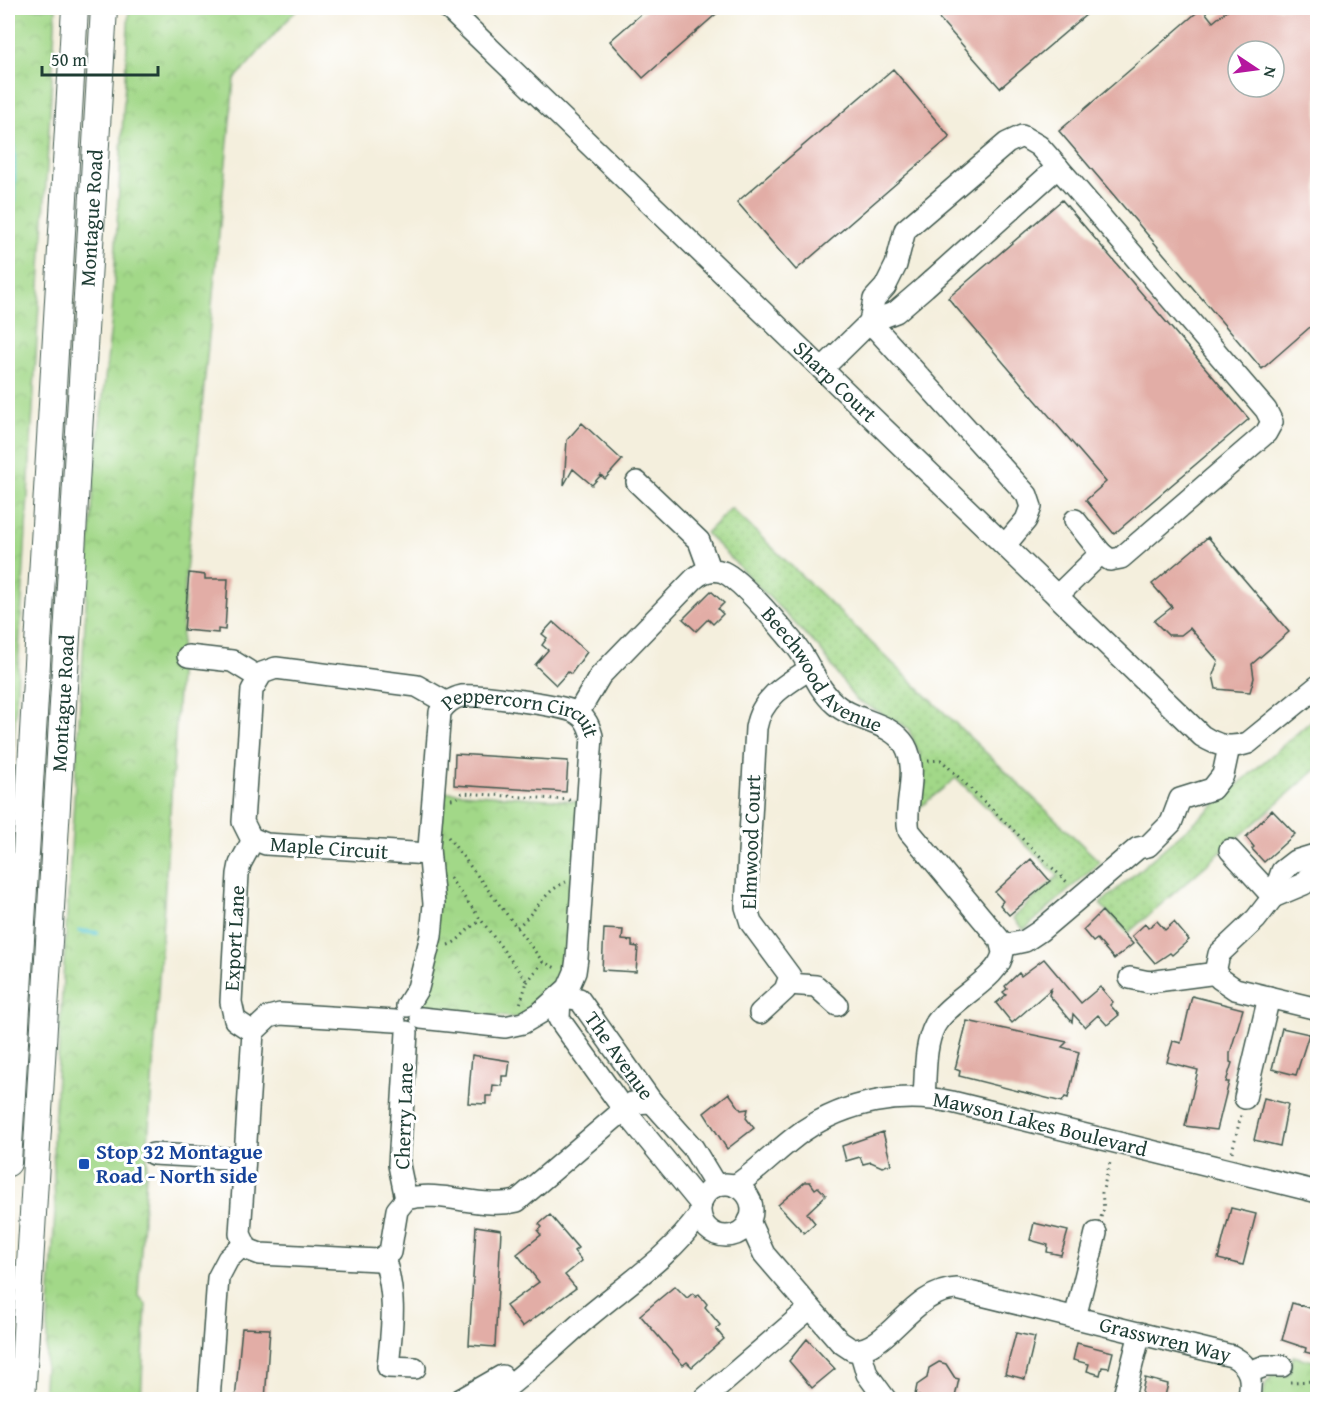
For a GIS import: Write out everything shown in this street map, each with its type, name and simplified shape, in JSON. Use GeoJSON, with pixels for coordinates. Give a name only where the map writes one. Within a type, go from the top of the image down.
{"type":"FeatureCollection","features":[{"type":"Feature","properties":{"kind":"main road","name":"Montague Road"},"geometry":{"type":"LineString","coordinates":[[8,1163],[75,8]]}},
{"type":"Feature","properties":{"kind":"main road","name":"Montague Road"},"geometry":{"type":"LineString","coordinates":[[22,1400],[104,8]]}},
{"type":"Feature","properties":{"kind":"main road"},"geometry":{"type":"LineString","coordinates":[[28,1298],[36,1400]]}},
{"type":"Feature","properties":{"kind":"street","name":"Sharp Court"},"geometry":{"type":"LineString","coordinates":[[448,8],[1202,736],[1213,743],[1229,747]]}},
{"type":"Feature","properties":{"kind":"street"},"geometry":{"type":"LineString","coordinates":[[870,322],[874,299],[885,287],[896,265],[905,230],[1007,143],[1022,136],[1031,139],[1058,167],[1266,410],[1272,422],[1266,433],[1121,558],[1110,560],[1101,553],[1075,520]]}},
{"type":"Feature","properties":{"kind":"street"},"geometry":{"type":"LineString","coordinates":[[822,369],[870,322],[896,312],[925,288],[1058,167]]}},
{"type":"Feature","properties":{"kind":"street"},"geometry":{"type":"LineString","coordinates":[[870,322],[1027,495],[1031,507],[1026,520],[1005,545]]}},
{"type":"Feature","properties":{"kind":"street"},"geometry":{"type":"LineString","coordinates":[[578,713],[600,676],[694,579],[710,571],[699,541],[637,482]]}},
{"type":"Feature","properties":{"kind":"street"},"geometry":{"type":"LineString","coordinates":[[1057,596],[1101,553]]}},
{"type":"Feature","properties":{"kind":"street","name":"Beechwood Avenue"},"geometry":{"type":"LineString","coordinates":[[710,571],[729,576],[759,604],[798,648],[834,704],[846,712],[886,729],[903,743],[911,767],[909,831],[1002,946]]}},
{"type":"Feature","properties":{"kind":"street"},"geometry":{"type":"LineString","coordinates":[[188,656],[232,661],[258,677],[270,669],[282,668],[417,686],[447,703]]}},
{"type":"Feature","properties":{"kind":"street","name":"Elmwood Court"},"geometry":{"type":"LineString","coordinates":[[789,984],[787,970],[751,924],[746,907],[756,728],[764,704],[785,684],[810,669]]}},
{"type":"Feature","properties":{"kind":"street","name":"Maple Circuit"},"geometry":{"type":"LineString","coordinates":[[258,677],[252,690],[243,822],[246,833],[254,840],[266,844],[429,854]]}},
{"type":"Feature","properties":{"kind":"street"},"geometry":{"type":"LineString","coordinates":[[924,1097],[927,1047],[934,1026],[946,1010],[995,969],[1003,957],[1002,946],[1029,939],[1138,848],[1148,846],[1172,823],[1179,799],[1212,789],[1223,775],[1229,747],[1254,740],[1317,686]]}},
{"type":"Feature","properties":{"kind":"street","name":"Peppercorn Circuit"},"geometry":{"type":"LineString","coordinates":[[408,1019],[431,936],[434,904],[429,854],[437,719],[447,703],[457,697],[469,695],[562,707],[578,713],[588,723],[592,736],[575,972],[560,997],[524,1023]]}},
{"type":"Feature","properties":{"kind":"street","name":"Export Lane"},"geometry":{"type":"LineString","coordinates":[[253,1032],[235,1020],[231,1002],[238,874],[240,864],[254,840]]}},
{"type":"Feature","properties":{"kind":"street"},"geometry":{"type":"LineString","coordinates":[[1230,850],[1273,897]]}},
{"type":"Feature","properties":{"kind":"street"},"geometry":{"type":"LineString","coordinates":[[1317,854],[1288,865],[1280,875],[1273,897],[1256,919],[1219,954],[1217,973],[1226,985],[1234,989],[1317,1009]]}},
{"type":"Feature","properties":{"kind":"street"},"geometry":{"type":"LineString","coordinates":[[1273,897],[1304,884],[1317,867]]}},
{"type":"Feature","properties":{"kind":"street"},"geometry":{"type":"LineString","coordinates":[[1130,978],[1149,982],[1217,973]]}},
{"type":"Feature","properties":{"kind":"street"},"geometry":{"type":"LineString","coordinates":[[760,1013],[789,984],[816,986],[837,1005]]}},
{"type":"Feature","properties":{"kind":"street","name":"The Avenue"},"geometry":{"type":"LineString","coordinates":[[701,1209],[624,1110],[559,1019],[560,997],[579,999],[652,1102],[725,1186]]}},
{"type":"Feature","properties":{"kind":"street"},"geometry":{"type":"LineString","coordinates":[[1245,1098],[1269,997]]}},
{"type":"Feature","properties":{"kind":"street"},"geometry":{"type":"LineString","coordinates":[[524,1023],[505,1027],[408,1019],[280,1014],[268,1017],[253,1032],[240,1234],[243,1245],[260,1254],[370,1260],[384,1257],[393,1244],[397,1210],[406,1199],[425,1197],[502,1204],[517,1202],[632,1103],[652,1102]]}},
{"type":"Feature","properties":{"kind":"street","name":"Cherry Lane"},"geometry":{"type":"LineString","coordinates":[[406,1199],[399,1165],[408,1019]]}},
{"type":"Feature","properties":{"kind":"street","name":"Mawson Lakes Boulevard"},"geometry":{"type":"LineString","coordinates":[[725,1186],[775,1155],[802,1132],[839,1111],[894,1097],[924,1097],[1317,1192]]}},
{"type":"Feature","properties":{"kind":"street"},"geometry":{"type":"LineString","coordinates":[[153,1154],[244,1159]]}},
{"type":"Feature","properties":{"kind":"street","name":"Mawson Lakes Boulevard"},"geometry":{"type":"LineString","coordinates":[[738,1224],[775,1155]]}},
{"type":"Feature","properties":{"kind":"street"},"geometry":{"type":"LineString","coordinates":[[665,1255],[701,1209],[708,1191],[725,1186],[744,1192],[738,1224]]}},
{"type":"Feature","properties":{"kind":"street"},"geometry":{"type":"LineString","coordinates":[[701,1209],[705,1226],[738,1224]]}},
{"type":"Feature","properties":{"kind":"street"},"geometry":{"type":"LineString","coordinates":[[738,1224],[840,1342],[852,1350],[860,1350],[867,1374],[886,1400]]}},
{"type":"Feature","properties":{"kind":"street"},"geometry":{"type":"LineString","coordinates":[[490,1400],[665,1255],[738,1224]]}},
{"type":"Feature","properties":{"kind":"street","name":"Grasswren Way"},"geometry":{"type":"LineString","coordinates":[[1075,1317],[1096,1233]]}},
{"type":"Feature","properties":{"kind":"street"},"geometry":{"type":"LineString","coordinates":[[209,1400],[218,1278],[228,1259],[243,1245]]}},
{"type":"Feature","properties":{"kind":"street"},"geometry":{"type":"LineString","coordinates":[[384,1257],[393,1284],[394,1300],[388,1367],[415,1368]]}},
{"type":"Feature","properties":{"kind":"street","name":"Grasswren Way"},"geometry":{"type":"LineString","coordinates":[[860,1350],[871,1347],[929,1297],[949,1289],[965,1291],[1232,1356],[1244,1364],[1249,1372],[1251,1382],[1248,1400]]}},
{"type":"Feature","properties":{"kind":"street"},"geometry":{"type":"LineString","coordinates":[[703,1400],[810,1308]]}},
{"type":"Feature","properties":{"kind":"street"},"geometry":{"type":"LineString","coordinates":[[1123,1400],[1140,1333]]}},
{"type":"Feature","properties":{"kind":"street"},"geometry":{"type":"LineString","coordinates":[[460,1400],[568,1334]]}},
{"type":"Feature","properties":{"kind":"street","name":"Grasswren Way"},"geometry":{"type":"LineString","coordinates":[[1249,1372],[1265,1366],[1284,1374]]}},
{"type":"Feature","properties":{"kind":"path"},"geometry":{"type":"LineString","coordinates":[[921,762],[941,760],[1072,887]]}},
{"type":"Feature","properties":{"kind":"path"},"geometry":{"type":"LineString","coordinates":[[433,780],[440,789],[443,800],[457,798],[462,792],[570,800],[577,796]]}},
{"type":"Feature","properties":{"kind":"path"},"geometry":{"type":"LineString","coordinates":[[442,829],[543,962],[575,972]]}},
{"type":"Feature","properties":{"kind":"path"},"geometry":{"type":"LineString","coordinates":[[444,870],[527,982]]}},
{"type":"Feature","properties":{"kind":"path"},"geometry":{"type":"LineString","coordinates":[[517,927],[558,885],[567,882],[582,883]]}},
{"type":"Feature","properties":{"kind":"path"},"geometry":{"type":"LineString","coordinates":[[439,944],[450,945],[457,941],[466,929],[482,921]]}},
{"type":"Feature","properties":{"kind":"path"},"geometry":{"type":"LineString","coordinates":[[524,1023],[520,1001],[527,982],[543,962]]}},
{"type":"Feature","properties":{"kind":"path"},"geometry":{"type":"LineString","coordinates":[[1228,1170],[1245,1098]]}},
{"type":"Feature","properties":{"kind":"path"},"geometry":{"type":"LineString","coordinates":[[1096,1233],[1104,1209],[1102,1193],[1115,1142]]}},
{"type":"Feature","properties":{"kind":"path"},"geometry":{"type":"LineString","coordinates":[[1284,1374],[1317,1381]]}},
{"type":"Feature","properties":{"kind":"green space"},"geometry":{"type":"Polygon","coordinates":[[[8,8],[56,8],[8,844],[8,8]]]}},
{"type":"Feature","properties":{"kind":"green space"},"geometry":{"type":"Polygon","coordinates":[[[129,8],[298,8],[234,80],[186,571],[138,1295],[146,1304],[141,1399],[43,1400],[55,1213],[53,1140],[94,477],[112,317],[129,8]]]}},
{"type":"Feature","properties":{"kind":"green space"},"geometry":{"type":"Polygon","coordinates":[[[731,508],[1100,862],[1024,930],[1013,918],[1058,876],[956,778],[919,808],[920,755],[908,728],[855,699],[820,649],[706,533],[731,508]]]}},
{"type":"Feature","properties":{"kind":"green space"},"geometry":{"type":"Polygon","coordinates":[[[1317,716],[1317,769],[1128,933],[1100,904],[1317,716]]]}},
{"type":"Feature","properties":{"kind":"green space"},"geometry":{"type":"Polygon","coordinates":[[[433,791],[588,802],[577,958],[533,1019],[416,1009],[433,791]]]}},
{"type":"Feature","properties":{"kind":"green space"},"geometry":{"type":"Polygon","coordinates":[[[1293,1356],[1317,1362],[1317,1399],[1262,1400],[1266,1383],[1273,1375],[1289,1375],[1293,1356]]]}},
{"type":"Feature","properties":{"kind":"building"},"geometry":{"type":"Polygon","coordinates":[[[648,8],[723,8],[643,78],[610,41],[648,8]]]}},
{"type":"Feature","properties":{"kind":"building"},"geometry":{"type":"Polygon","coordinates":[[[930,8],[1094,8],[1000,88],[930,8]]]}},
{"type":"Feature","properties":{"kind":"building"},"geometry":{"type":"Polygon","coordinates":[[[1202,8],[1213,22],[1230,8],[1317,8],[1317,321],[1262,369],[1059,131],[1202,8]]]}},
{"type":"Feature","properties":{"kind":"building"},"geometry":{"type":"Polygon","coordinates":[[[893,69],[950,137],[796,270],[737,202],[893,69]]]}},
{"type":"Feature","properties":{"kind":"building"},"geometry":{"type":"Polygon","coordinates":[[[1062,200],[1249,419],[1114,534],[1086,500],[1106,482],[948,298],[1062,200]]]}},
{"type":"Feature","properties":{"kind":"building"},"geometry":{"type":"Polygon","coordinates":[[[582,423],[622,460],[605,479],[601,475],[592,485],[573,469],[564,485],[567,440],[582,423]]]}},
{"type":"Feature","properties":{"kind":"building"},"geometry":{"type":"Polygon","coordinates":[[[1208,537],[1289,632],[1252,664],[1254,678],[1250,692],[1216,689],[1213,675],[1218,661],[1190,628],[1181,635],[1168,635],[1154,621],[1172,607],[1152,584],[1208,537]]]}},
{"type":"Feature","properties":{"kind":"building"},"geometry":{"type":"Polygon","coordinates":[[[189,573],[205,575],[205,579],[228,579],[225,630],[218,629],[218,633],[184,630],[189,573]]]}},
{"type":"Feature","properties":{"kind":"building"},"geometry":{"type":"Polygon","coordinates":[[[711,591],[724,603],[718,609],[723,614],[713,624],[708,619],[696,631],[683,619],[711,591]]]}},
{"type":"Feature","properties":{"kind":"building"},"geometry":{"type":"Polygon","coordinates":[[[553,622],[587,652],[571,674],[568,672],[556,685],[535,665],[548,650],[542,645],[547,638],[542,634],[553,622]]]}},
{"type":"Feature","properties":{"kind":"building"},"geometry":{"type":"Polygon","coordinates":[[[455,754],[568,761],[566,792],[454,785],[455,754]]]}},
{"type":"Feature","properties":{"kind":"building"},"geometry":{"type":"Polygon","coordinates":[[[1272,810],[1295,834],[1264,862],[1252,849],[1254,847],[1246,837],[1272,810]]]}},
{"type":"Feature","properties":{"kind":"building"},"geometry":{"type":"Polygon","coordinates":[[[1031,859],[1050,881],[1009,915],[1000,905],[1003,901],[995,892],[1031,859]]]}},
{"type":"Feature","properties":{"kind":"building"},"geometry":{"type":"Polygon","coordinates":[[[1102,911],[1133,944],[1114,959],[1097,939],[1093,942],[1083,930],[1102,911]]]}},
{"type":"Feature","properties":{"kind":"building"},"geometry":{"type":"Polygon","coordinates":[[[1157,921],[1165,930],[1174,922],[1189,940],[1172,955],[1170,953],[1155,963],[1132,936],[1145,924],[1148,928],[1157,921]]]}},
{"type":"Feature","properties":{"kind":"building"},"geometry":{"type":"Polygon","coordinates":[[[604,929],[623,930],[622,940],[632,941],[632,946],[638,947],[636,972],[602,970],[604,929]]]}},
{"type":"Feature","properties":{"kind":"building"},"geometry":{"type":"Polygon","coordinates":[[[1044,959],[1081,1003],[1100,987],[1113,1002],[1110,1005],[1119,1015],[1107,1025],[1098,1015],[1085,1027],[1073,1014],[1072,1022],[1049,995],[1051,989],[1012,1023],[996,1003],[1006,995],[1003,992],[1007,989],[1005,986],[1019,973],[1021,976],[1044,959]]]}},
{"type":"Feature","properties":{"kind":"building"},"geometry":{"type":"Polygon","coordinates":[[[1192,996],[1243,1009],[1230,1053],[1232,1063],[1226,1082],[1229,1082],[1217,1130],[1185,1126],[1198,1070],[1167,1062],[1173,1041],[1181,1043],[1192,996]]]}},
{"type":"Feature","properties":{"kind":"building"},"geometry":{"type":"Polygon","coordinates":[[[967,1021],[1067,1042],[1062,1047],[1079,1052],[1068,1098],[1065,1097],[1062,1102],[959,1076],[960,1071],[955,1069],[967,1021]]]}},
{"type":"Feature","properties":{"kind":"building"},"geometry":{"type":"Polygon","coordinates":[[[1282,1028],[1309,1034],[1296,1075],[1272,1069],[1282,1028]]]}},
{"type":"Feature","properties":{"kind":"building"},"geometry":{"type":"Polygon","coordinates":[[[472,1055],[510,1061],[508,1076],[502,1076],[502,1086],[493,1085],[492,1096],[486,1096],[486,1104],[468,1103],[472,1055]]]}},
{"type":"Feature","properties":{"kind":"building"},"geometry":{"type":"Polygon","coordinates":[[[729,1093],[741,1110],[748,1109],[746,1118],[754,1128],[727,1149],[704,1113],[729,1093]]]}},
{"type":"Feature","properties":{"kind":"building"},"geometry":{"type":"Polygon","coordinates":[[[1264,1098],[1288,1104],[1280,1146],[1254,1140],[1264,1098]]]}},
{"type":"Feature","properties":{"kind":"building"},"geometry":{"type":"Polygon","coordinates":[[[883,1132],[891,1164],[882,1167],[871,1162],[863,1164],[860,1157],[846,1161],[842,1146],[883,1132]]]}},
{"type":"Feature","properties":{"kind":"building"},"geometry":{"type":"Polygon","coordinates":[[[805,1182],[810,1182],[815,1189],[818,1187],[826,1195],[807,1213],[815,1223],[804,1233],[778,1205],[805,1182]]]}},
{"type":"Feature","properties":{"kind":"building"},"geometry":{"type":"Polygon","coordinates":[[[1231,1208],[1256,1214],[1243,1265],[1218,1259],[1231,1208]]]}},
{"type":"Feature","properties":{"kind":"building"},"geometry":{"type":"Polygon","coordinates":[[[550,1215],[578,1248],[574,1251],[582,1261],[565,1275],[576,1288],[522,1327],[506,1306],[539,1282],[517,1254],[541,1235],[538,1231],[542,1227],[539,1224],[550,1215]]]}},
{"type":"Feature","properties":{"kind":"building"},"geometry":{"type":"Polygon","coordinates":[[[1034,1223],[1068,1231],[1061,1255],[1047,1252],[1048,1245],[1030,1240],[1034,1223]]]}},
{"type":"Feature","properties":{"kind":"building"},"geometry":{"type":"Polygon","coordinates":[[[476,1226],[501,1230],[495,1347],[469,1345],[476,1226]]]}},
{"type":"Feature","properties":{"kind":"building"},"geometry":{"type":"Polygon","coordinates":[[[675,1286],[687,1298],[693,1293],[696,1297],[699,1294],[707,1304],[705,1307],[720,1325],[716,1329],[724,1339],[692,1367],[687,1362],[683,1365],[640,1315],[675,1286]]]}},
{"type":"Feature","properties":{"kind":"building"},"geometry":{"type":"Polygon","coordinates":[[[1292,1303],[1317,1310],[1317,1355],[1305,1352],[1306,1348],[1282,1340],[1292,1303]]]}},
{"type":"Feature","properties":{"kind":"building"},"geometry":{"type":"Polygon","coordinates":[[[242,1328],[270,1329],[265,1400],[235,1400],[242,1328]]]}},
{"type":"Feature","properties":{"kind":"building"},"geometry":{"type":"Polygon","coordinates":[[[1016,1333],[1035,1337],[1025,1379],[1005,1374],[1016,1333]]]}},
{"type":"Feature","properties":{"kind":"building"},"geometry":{"type":"Polygon","coordinates":[[[807,1339],[835,1369],[812,1388],[789,1361],[807,1339]]]}},
{"type":"Feature","properties":{"kind":"building"},"geometry":{"type":"Polygon","coordinates":[[[1077,1343],[1113,1352],[1109,1368],[1102,1367],[1100,1375],[1087,1371],[1089,1364],[1073,1360],[1077,1343]]]}},
{"type":"Feature","properties":{"kind":"building"},"geometry":{"type":"Polygon","coordinates":[[[939,1362],[946,1364],[955,1378],[959,1379],[955,1397],[930,1400],[915,1395],[917,1385],[927,1378],[929,1368],[939,1362]]]}},
{"type":"Feature","properties":{"kind":"building"},"geometry":{"type":"Polygon","coordinates":[[[1145,1378],[1168,1384],[1164,1400],[1140,1400],[1145,1378]]]}},
{"type":"Feature","properties":{"kind":"waterway"},"geometry":{"type":"LineString","coordinates":[[8,79],[13,131],[14,184],[8,288]]}},
{"type":"Feature","properties":{"kind":"waterway"},"geometry":{"type":"LineString","coordinates":[[80,931],[97,933]]}},
{"type":"Feature","properties":{"kind":"place","name":"Stop 32 Montague Road - North side"},"geometry":{"type":"Point","coordinates":[84,1164]}}]}
